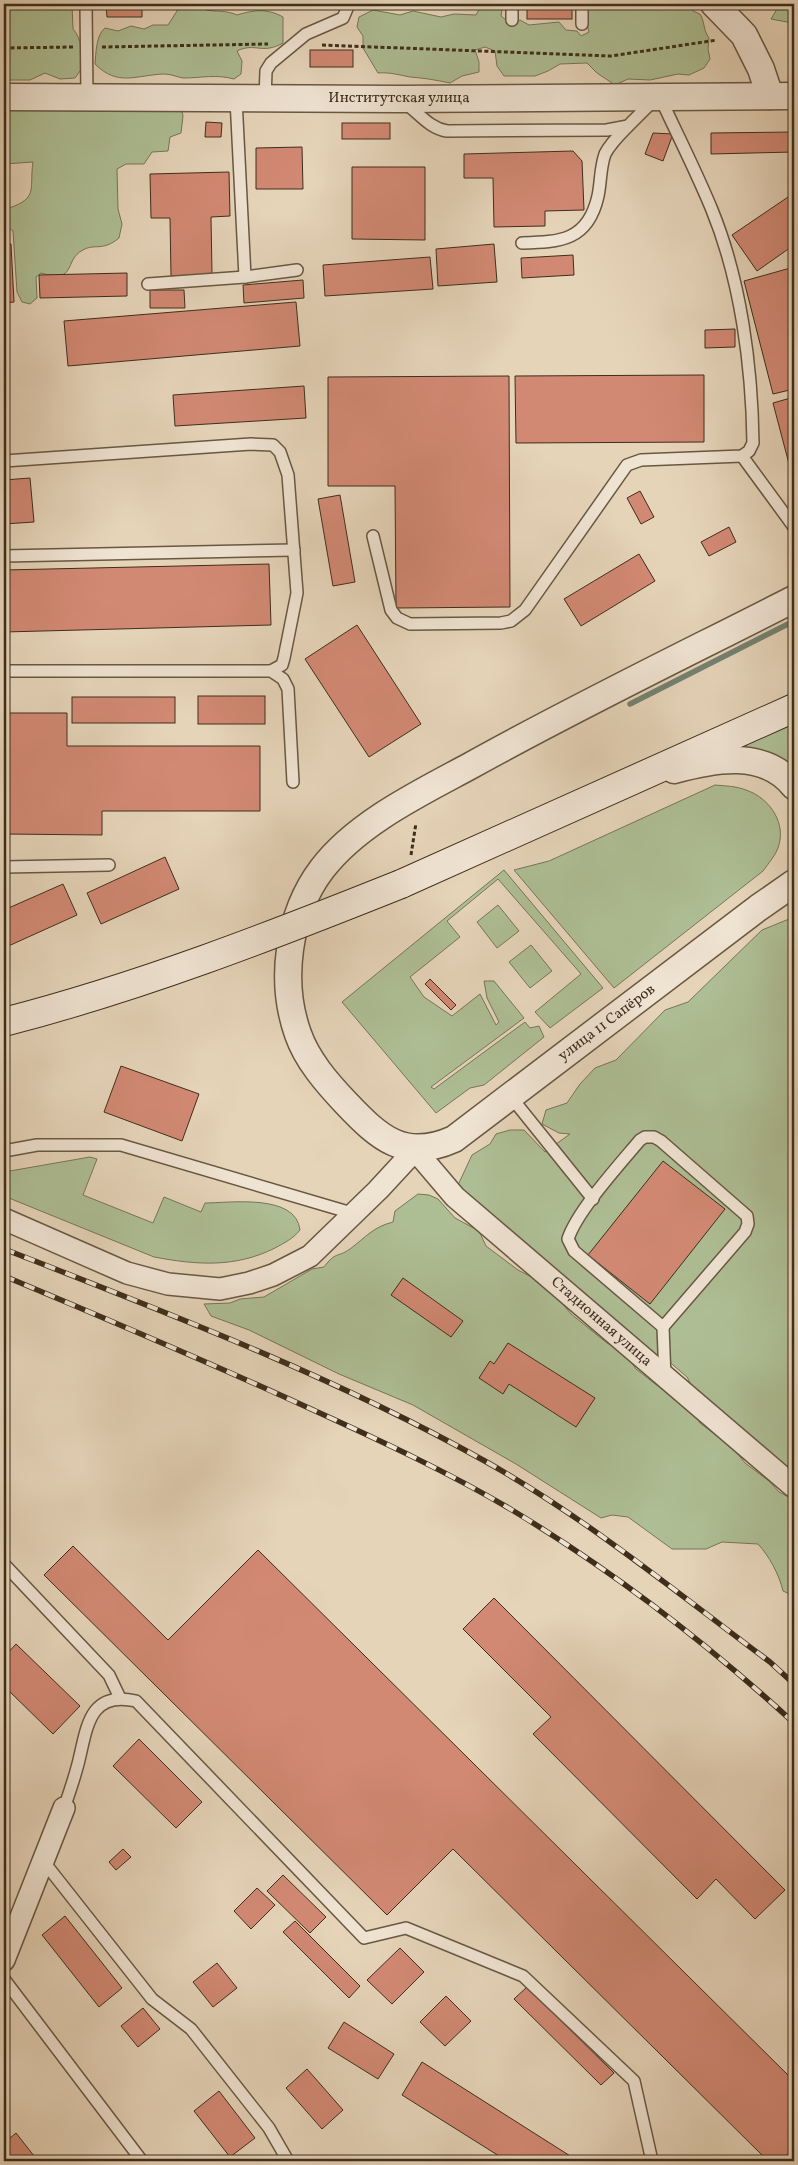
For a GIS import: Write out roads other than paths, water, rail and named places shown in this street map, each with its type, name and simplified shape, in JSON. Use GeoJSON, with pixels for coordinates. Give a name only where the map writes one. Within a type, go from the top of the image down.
{"type":"FeatureCollection","features":[{"type":"Feature","properties":{"kind":"main road"},"geometry":{"type":"LineString","coordinates":[[4,1022],[162,976],[269,937],[406,872],[637,779],[794,708]]}},
{"type":"Feature","properties":{"kind":"street"},"geometry":{"type":"LineString","coordinates":[[714,4],[744,35],[761,69],[782,96]]}},
{"type":"Feature","properties":{"kind":"street","name":"Институтская улица"},"geometry":{"type":"LineString","coordinates":[[4,97],[399,99],[782,96]]}},
{"type":"Feature","properties":{"kind":"street"},"geometry":{"type":"LineString","coordinates":[[4,1219],[127,1273],[168,1284],[220,1289],[265,1278],[310,1256],[355,1214],[415,1150],[395,1144],[354,1112],[314,1066],[298,1035],[290,1000],[289,964],[292,932],[306,897],[322,870],[345,844],[402,803],[506,746],[794,599]]}},
{"type":"Feature","properties":{"kind":"street"},"geometry":{"type":"LineString","coordinates":[[637,779],[710,761],[746,760],[762,763],[779,772],[794,786]]}},
{"type":"Feature","properties":{"kind":"street"},"geometry":{"type":"LineString","coordinates":[[758,908],[794,869]]}},
{"type":"Feature","properties":{"kind":"street","name":"улица 11 Сапёров"},"geometry":{"type":"LineString","coordinates":[[415,1150],[435,1148],[454,1139],[758,908],[794,883]]}},
{"type":"Feature","properties":{"kind":"street","name":"Стадионная улица"},"geometry":{"type":"LineString","coordinates":[[415,1150],[455,1196],[794,1487]]}},
{"type":"Feature","properties":{"kind":"street"},"geometry":{"type":"LineString","coordinates":[[4,1960],[64,1808]]}},
{"type":"Feature","properties":{"kind":"lane"},"geometry":{"type":"LineString","coordinates":[[86,4],[87,97]]}},
{"type":"Feature","properties":{"kind":"lane"},"geometry":{"type":"LineString","coordinates":[[265,98],[266,71],[271,63],[306,34],[342,18],[349,4]]}},
{"type":"Feature","properties":{"kind":"lane"},"geometry":{"type":"LineString","coordinates":[[512,4],[512,20]]}},
{"type":"Feature","properties":{"kind":"lane"},"geometry":{"type":"LineString","coordinates":[[582,4],[582,24]]}},
{"type":"Feature","properties":{"kind":"lane"},"geometry":{"type":"LineString","coordinates":[[373,536],[391,610],[403,622],[416,624],[512,622],[525,610],[627,465],[641,460],[742,456],[749,451],[753,443],[749,375],[741,318],[712,210],[659,96],[628,126],[606,153],[598,197],[586,222],[579,230],[569,238],[555,242],[522,242]]}},
{"type":"Feature","properties":{"kind":"lane"},"geometry":{"type":"LineString","coordinates":[[236,99],[245,277]]}},
{"type":"Feature","properties":{"kind":"lane"},"geometry":{"type":"LineString","coordinates":[[399,99],[430,125],[447,131],[607,130],[628,126]]}},
{"type":"Feature","properties":{"kind":"lane"},"geometry":{"type":"LineString","coordinates":[[148,284],[245,277],[297,270]]}},
{"type":"Feature","properties":{"kind":"lane"},"geometry":{"type":"LineString","coordinates":[[4,461],[251,444],[273,446],[280,452],[288,475],[297,583],[295,605],[282,665],[271,672]]}},
{"type":"Feature","properties":{"kind":"lane"},"geometry":{"type":"LineString","coordinates":[[742,456],[794,526]]}},
{"type":"Feature","properties":{"kind":"lane"},"geometry":{"type":"LineString","coordinates":[[4,556],[294,550]]}},
{"type":"Feature","properties":{"kind":"lane"},"geometry":{"type":"LineString","coordinates":[[4,671],[271,672],[283,679],[288,689],[293,782]]}},
{"type":"Feature","properties":{"kind":"lane"},"geometry":{"type":"LineString","coordinates":[[4,867],[108,865]]}},
{"type":"Feature","properties":{"kind":"lane"},"geometry":{"type":"LineString","coordinates":[[511,1096],[593,1199]]}},
{"type":"Feature","properties":{"kind":"lane"},"geometry":{"type":"LineString","coordinates":[[663,1328],[569,1246],[568,1239],[570,1231],[593,1199],[640,1140],[646,1137],[654,1137],[747,1216],[748,1224],[740,1239],[663,1328],[666,1378]]}},
{"type":"Feature","properties":{"kind":"lane"},"geometry":{"type":"LineString","coordinates":[[4,1151],[37,1145],[121,1144],[355,1214]]}},
{"type":"Feature","properties":{"kind":"lane"},"geometry":{"type":"LineString","coordinates":[[4,1564],[110,1675],[120,1698]]}},
{"type":"Feature","properties":{"kind":"lane"},"geometry":{"type":"LineString","coordinates":[[64,1808],[78,1764],[86,1728],[95,1710],[107,1701],[120,1698],[136,1702],[364,1938],[406,1928],[523,1976],[634,2081],[652,2161]]}},
{"type":"Feature","properties":{"kind":"lane"},"geometry":{"type":"LineString","coordinates":[[44,1862],[152,1999],[190,2029],[269,2128],[288,2161]]}},
{"type":"Feature","properties":{"kind":"lane"},"geometry":{"type":"LineString","coordinates":[[4,1978],[142,2161]]}},
{"type":"Feature","properties":{"kind":"waterway"},"geometry":{"type":"LineString","coordinates":[[630,704],[794,621]]}},
{"type":"Feature","properties":{"kind":"railway"},"geometry":{"type":"LineString","coordinates":[[4,1249],[186,1321],[307,1372],[367,1400],[483,1460],[558,1506],[630,1556],[770,1662],[794,1684]]}},
{"type":"Feature","properties":{"kind":"railway"},"geometry":{"type":"LineString","coordinates":[[4,1276],[158,1341],[311,1409],[413,1457],[488,1496],[550,1533],[623,1583],[694,1637],[794,1723]]}}]}
